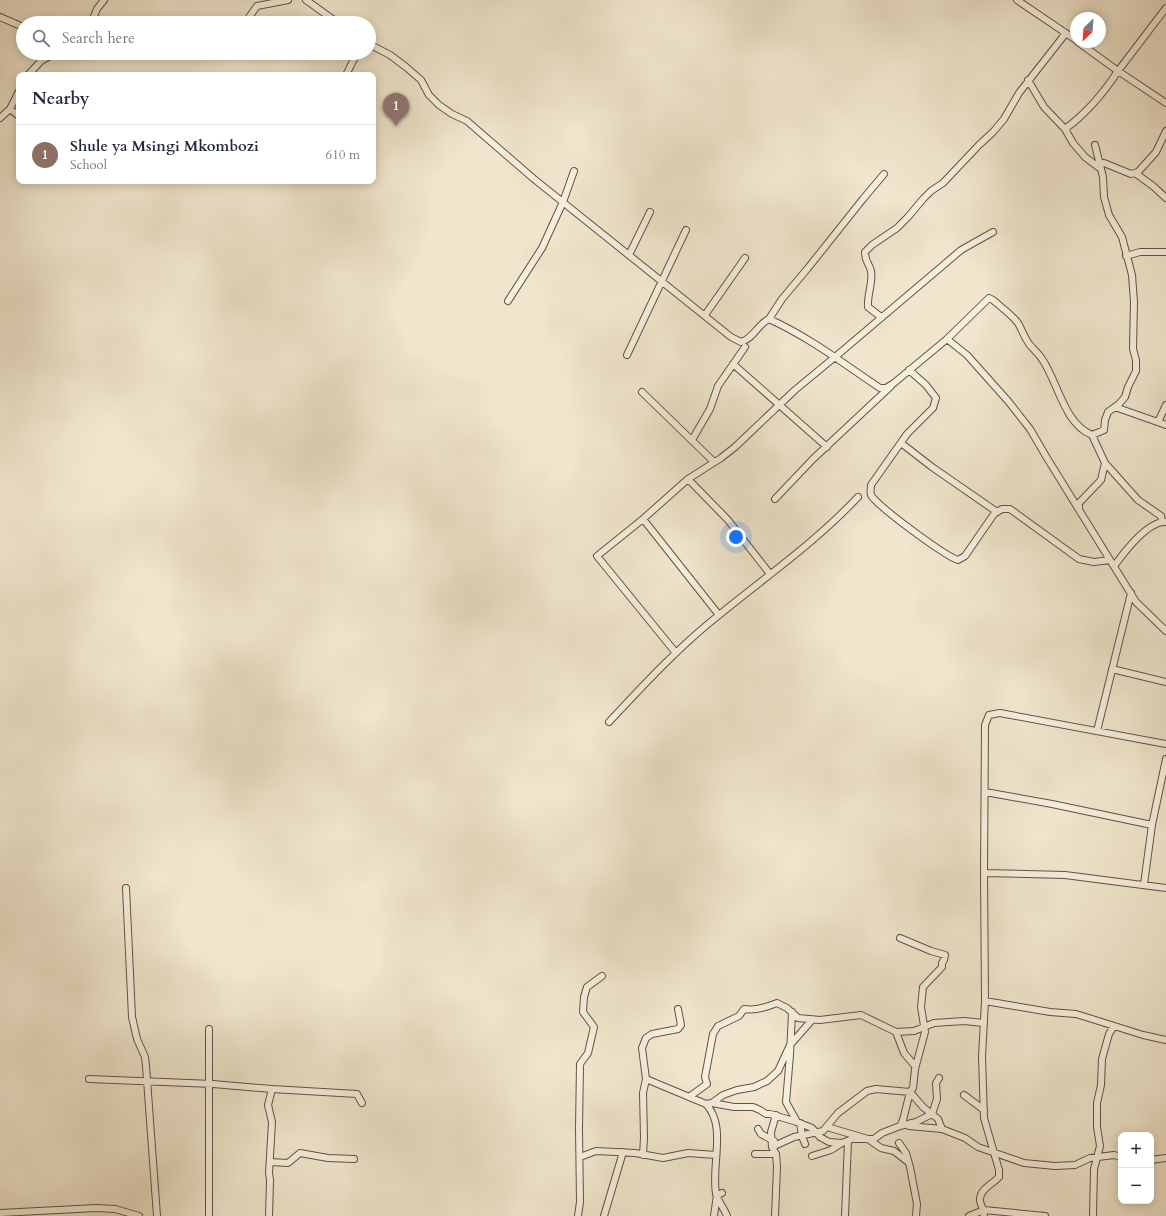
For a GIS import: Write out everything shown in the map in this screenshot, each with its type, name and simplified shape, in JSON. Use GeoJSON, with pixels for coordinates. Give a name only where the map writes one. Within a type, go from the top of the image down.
{"type":"FeatureCollection","features":[{"type":"Feature","properties":{"kind":"street"},"geometry":{"type":"LineString","coordinates":[[94,16],[104,0]]}},
{"type":"Feature","properties":{"kind":"street"},"geometry":{"type":"LineString","coordinates":[[250,16],[257,6],[288,0]]}},
{"type":"Feature","properties":{"kind":"street"},"geometry":{"type":"LineString","coordinates":[[306,0],[328,16]]}},
{"type":"Feature","properties":{"kind":"street"},"geometry":{"type":"LineString","coordinates":[[1017,0],[1070,36]]}},
{"type":"Feature","properties":{"kind":"street"},"geometry":{"type":"LineString","coordinates":[[1065,129],[1089,109],[1101,96],[1166,8]]}},
{"type":"Feature","properties":{"kind":"street"},"geometry":{"type":"LineString","coordinates":[[0,17],[16,24]]}},
{"type":"Feature","properties":{"kind":"street"},"geometry":{"type":"LineString","coordinates":[[881,317],[868,307],[867,299],[871,270],[865,260],[865,252],[872,245],[897,228],[931,191],[943,183],[993,132],[1004,119],[1028,80],[1066,33]]}},
{"type":"Feature","properties":{"kind":"street"},"geometry":{"type":"LineString","coordinates":[[376,48],[390,55],[421,80],[429,95],[439,105],[452,114],[467,121],[563,202],[731,337],[741,342],[747,340],[769,319],[782,299],[884,174]]}},
{"type":"Feature","properties":{"kind":"street"},"geometry":{"type":"LineString","coordinates":[[1087,48],[1166,103]]}},
{"type":"Feature","properties":{"kind":"street"},"geometry":{"type":"LineString","coordinates":[[31,72],[43,60]]}},
{"type":"Feature","properties":{"kind":"street"},"geometry":{"type":"LineString","coordinates":[[348,72],[354,60]]}},
{"type":"Feature","properties":{"kind":"street"},"geometry":{"type":"LineString","coordinates":[[1028,80],[1044,107],[1065,129],[1073,143],[1085,157],[1100,166],[1104,164],[1131,174],[1138,172],[1156,152],[1166,131]]}},
{"type":"Feature","properties":{"kind":"street"},"geometry":{"type":"LineString","coordinates":[[0,118],[10,109],[16,97]]}},
{"type":"Feature","properties":{"kind":"street"},"geometry":{"type":"LineString","coordinates":[[10,109],[16,114]]}},
{"type":"Feature","properties":{"kind":"street"},"geometry":{"type":"LineString","coordinates":[[1092,435],[1104,430],[1108,412],[1125,397],[1136,371],[1136,360],[1133,349],[1134,302],[1132,275],[1122,237],[1109,215],[1104,197],[1103,177],[1095,145]]}},
{"type":"Feature","properties":{"kind":"street"},"geometry":{"type":"LineString","coordinates":[[508,301],[542,248],[563,202],[574,172]]}},
{"type":"Feature","properties":{"kind":"street"},"geometry":{"type":"LineString","coordinates":[[1134,173],[1153,186],[1166,198]]}},
{"type":"Feature","properties":{"kind":"street"},"geometry":{"type":"LineString","coordinates":[[629,255],[650,212]]}},
{"type":"Feature","properties":{"kind":"street"},"geometry":{"type":"LineString","coordinates":[[627,355],[686,230]]}},
{"type":"Feature","properties":{"kind":"street"},"geometry":{"type":"LineString","coordinates":[[676,653],[597,556],[643,519],[688,479],[735,447],[779,405],[961,250],[993,232]]}},
{"type":"Feature","properties":{"kind":"street"},"geometry":{"type":"LineString","coordinates":[[1126,256],[1140,252],[1166,252]]}},
{"type":"Feature","properties":{"kind":"street"},"geometry":{"type":"LineString","coordinates":[[705,315],[745,258]]}},
{"type":"Feature","properties":{"kind":"street"},"geometry":{"type":"LineString","coordinates":[[774,499],[894,383],[947,339],[989,298],[1017,322],[1029,344],[1042,359],[1072,417],[1081,428],[1092,435],[1105,464],[1138,500],[1161,516],[1164,521],[1154,525],[1132,543],[1114,566]]}},
{"type":"Feature","properties":{"kind":"street"},"geometry":{"type":"LineString","coordinates":[[769,319],[781,324],[835,357],[880,388],[886,388],[894,383]]}},
{"type":"Feature","properties":{"kind":"street"},"geometry":{"type":"LineString","coordinates":[[947,339],[968,355],[1030,429],[1136,602],[1166,631]]}},
{"type":"Feature","properties":{"kind":"street"},"geometry":{"type":"LineString","coordinates":[[692,440],[710,409],[718,386],[745,347]]}},
{"type":"Feature","properties":{"kind":"street"},"geometry":{"type":"LineString","coordinates":[[733,364],[827,447]]}},
{"type":"Feature","properties":{"kind":"street"},"geometry":{"type":"LineString","coordinates":[[909,370],[926,385],[936,398],[933,408],[901,442],[870,485],[871,494],[893,514],[951,558],[958,560],[965,556],[994,514],[1002,509],[1010,509],[1079,559],[1094,562],[1110,560]]}},
{"type":"Feature","properties":{"kind":"street"},"geometry":{"type":"LineString","coordinates":[[642,392],[714,462]]}},
{"type":"Feature","properties":{"kind":"street"},"geometry":{"type":"LineString","coordinates":[[1158,422],[1166,405]]}},
{"type":"Feature","properties":{"kind":"street"},"geometry":{"type":"LineString","coordinates":[[1115,407],[1166,425]]}},
{"type":"Feature","properties":{"kind":"street"},"geometry":{"type":"LineString","coordinates":[[901,442],[932,467],[997,512]]}},
{"type":"Feature","properties":{"kind":"street"},"geometry":{"type":"LineString","coordinates":[[1080,511],[1078,503],[1100,480],[1105,464]]}},
{"type":"Feature","properties":{"kind":"street"},"geometry":{"type":"LineString","coordinates":[[688,479],[728,520],[770,574]]}},
{"type":"Feature","properties":{"kind":"street"},"geometry":{"type":"LineString","coordinates":[[609,722],[676,653],[719,615],[827,527],[858,497]]}},
{"type":"Feature","properties":{"kind":"street"},"geometry":{"type":"LineString","coordinates":[[643,519],[719,615]]}},
{"type":"Feature","properties":{"kind":"street"},"geometry":{"type":"LineString","coordinates":[[1097,731],[1131,593]]}},
{"type":"Feature","properties":{"kind":"street"},"geometry":{"type":"LineString","coordinates":[[1112,669],[1166,682]]}},
{"type":"Feature","properties":{"kind":"street"},"geometry":{"type":"LineString","coordinates":[[984,1213],[980,1200],[981,1193],[999,1177],[1000,1170],[984,1118],[982,1057],[985,1001],[985,725],[989,715],[1000,713],[1166,744]]}},
{"type":"Feature","properties":{"kind":"street"},"geometry":{"type":"LineString","coordinates":[[1144,884],[1152,825],[1166,759]]}},
{"type":"Feature","properties":{"kind":"street"},"geometry":{"type":"LineString","coordinates":[[984,792],[1052,804],[1152,825]]}},
{"type":"Feature","properties":{"kind":"street"},"geometry":{"type":"LineString","coordinates":[[984,873],[1065,875],[1166,888]]}},
{"type":"Feature","properties":{"kind":"street"},"geometry":{"type":"LineString","coordinates":[[126,888],[132,1017],[137,1039],[145,1057],[157,1216]]}},
{"type":"Feature","properties":{"kind":"street"},"geometry":{"type":"LineString","coordinates":[[900,938],[931,951],[945,955],[942,967],[923,987],[921,1007],[925,1032],[915,1066],[914,1088],[910,1092],[900,1126]]}},
{"type":"Feature","properties":{"kind":"street"},"geometry":{"type":"LineString","coordinates":[[578,1216],[580,1202],[580,1064],[588,1053],[594,1027],[584,1012],[584,997],[587,987],[602,976]]}},
{"type":"Feature","properties":{"kind":"street"},"geometry":{"type":"LineString","coordinates":[[985,1001],[1050,1012],[1076,1014],[1143,1035],[1166,1040]]}},
{"type":"Feature","properties":{"kind":"street"},"geometry":{"type":"LineString","coordinates":[[689,1097],[708,1084],[705,1077],[709,1060],[710,1046],[713,1034],[718,1026],[739,1016],[744,1009],[750,1010],[777,1003],[792,1012],[798,1018],[812,1020],[841,1019],[861,1015],[896,1032],[914,1031],[934,1023],[964,1021],[984,1023]]}},
{"type":"Feature","properties":{"kind":"street"},"geometry":{"type":"LineString","coordinates":[[643,1155],[643,1093],[646,1079],[642,1048],[646,1038],[652,1034],[678,1029],[681,1025],[678,1009]]}},
{"type":"Feature","properties":{"kind":"street"},"geometry":{"type":"LineString","coordinates":[[792,1012],[786,1102],[798,1122],[805,1144]]}},
{"type":"Feature","properties":{"kind":"street"},"geometry":{"type":"LineString","coordinates":[[709,1103],[723,1095],[737,1090],[754,1087],[767,1081],[778,1071],[790,1045],[812,1020]]}},
{"type":"Feature","properties":{"kind":"street"},"geometry":{"type":"LineString","coordinates":[[1093,1216],[1094,1169],[1100,1146],[1097,1127],[1097,1103],[1101,1085],[1102,1059],[1109,1034],[1114,1026]]}},
{"type":"Feature","properties":{"kind":"street"},"geometry":{"type":"LineString","coordinates":[[209,1030],[209,1216]]}},
{"type":"Feature","properties":{"kind":"street"},"geometry":{"type":"LineString","coordinates":[[896,1032],[904,1053],[915,1066]]}},
{"type":"Feature","properties":{"kind":"street"},"geometry":{"type":"LineString","coordinates":[[812,1156],[830,1151],[852,1139],[874,1138],[882,1133],[916,1122],[932,1114],[937,1100],[936,1083],[939,1078]]}},
{"type":"Feature","properties":{"kind":"street"},"geometry":{"type":"LineString","coordinates":[[88,1079],[209,1084],[357,1094],[362,1103]]}},
{"type":"Feature","properties":{"kind":"street"},"geometry":{"type":"LineString","coordinates":[[646,1079],[689,1097],[709,1103],[734,1107],[753,1107],[766,1114],[776,1115],[798,1122],[816,1131],[820,1137],[829,1142],[845,1142]]}},
{"type":"Feature","properties":{"kind":"street"},"geometry":{"type":"LineString","coordinates":[[269,1216],[269,1173],[272,1122],[268,1105],[272,1089]]}},
{"type":"Feature","properties":{"kind":"street"},"geometry":{"type":"LineString","coordinates":[[772,1148],[789,1139],[816,1131],[823,1131],[838,1114],[867,1091],[876,1089],[910,1092],[938,1119],[942,1129]]}},
{"type":"Feature","properties":{"kind":"street"},"geometry":{"type":"LineString","coordinates":[[964,1095],[984,1110]]}},
{"type":"Feature","properties":{"kind":"street"},"geometry":{"type":"LineString","coordinates":[[709,1103],[716,1121],[717,1130],[716,1155],[719,1194],[727,1216]]}},
{"type":"Feature","properties":{"kind":"street"},"geometry":{"type":"LineString","coordinates":[[775,1216],[777,1167],[776,1154],[772,1148],[771,1132],[776,1115]]}},
{"type":"Feature","properties":{"kind":"street"},"geometry":{"type":"LineString","coordinates":[[900,1126],[917,1126],[942,1129],[965,1138],[978,1147],[1024,1163],[1055,1166],[1074,1165],[1090,1158],[1114,1155],[1118,1156]]}},
{"type":"Feature","properties":{"kind":"street"},"geometry":{"type":"LineString","coordinates":[[827,1127],[868,1139],[881,1148],[894,1151],[908,1162]]}},
{"type":"Feature","properties":{"kind":"street"},"geometry":{"type":"LineString","coordinates":[[758,1130],[761,1134],[781,1144]]}},
{"type":"Feature","properties":{"kind":"street"},"geometry":{"type":"LineString","coordinates":[[829,1142],[830,1151]]}},
{"type":"Feature","properties":{"kind":"street"},"geometry":{"type":"LineString","coordinates":[[845,1142],[845,1216]]}},
{"type":"Feature","properties":{"kind":"street"},"geometry":{"type":"LineString","coordinates":[[899,1143],[906,1153],[917,1204],[916,1216]]}},
{"type":"Feature","properties":{"kind":"street"},"geometry":{"type":"LineString","coordinates":[[580,1157],[596,1151],[635,1153],[663,1158],[688,1153],[716,1155]]}},
{"type":"Feature","properties":{"kind":"street"},"geometry":{"type":"LineString","coordinates":[[604,1216],[623,1152]]}},
{"type":"Feature","properties":{"kind":"street"},"geometry":{"type":"LineString","coordinates":[[270,1162],[288,1163],[300,1153],[328,1158],[354,1159]]}},
{"type":"Feature","properties":{"kind":"street"},"geometry":{"type":"LineString","coordinates":[[755,1154],[776,1154]]}},
{"type":"Feature","properties":{"kind":"street"},"geometry":{"type":"LineString","coordinates":[[1154,1160],[1166,1158]]}},
{"type":"Feature","properties":{"kind":"street"},"geometry":{"type":"LineString","coordinates":[[714,1216],[719,1194]]}},
{"type":"Feature","properties":{"kind":"street"},"geometry":{"type":"LineString","coordinates":[[0,1213],[24,1214],[96,1208],[115,1209],[139,1216]]}},
{"type":"Feature","properties":{"kind":"street"},"geometry":{"type":"LineString","coordinates":[[969,1216],[984,1213],[1045,1216]]}},
{"type":"Feature","properties":{"kind":"place","name":"Shule ya Msingi Mkombozi"},"geometry":{"type":"Point","coordinates":[396,126]}}]}
